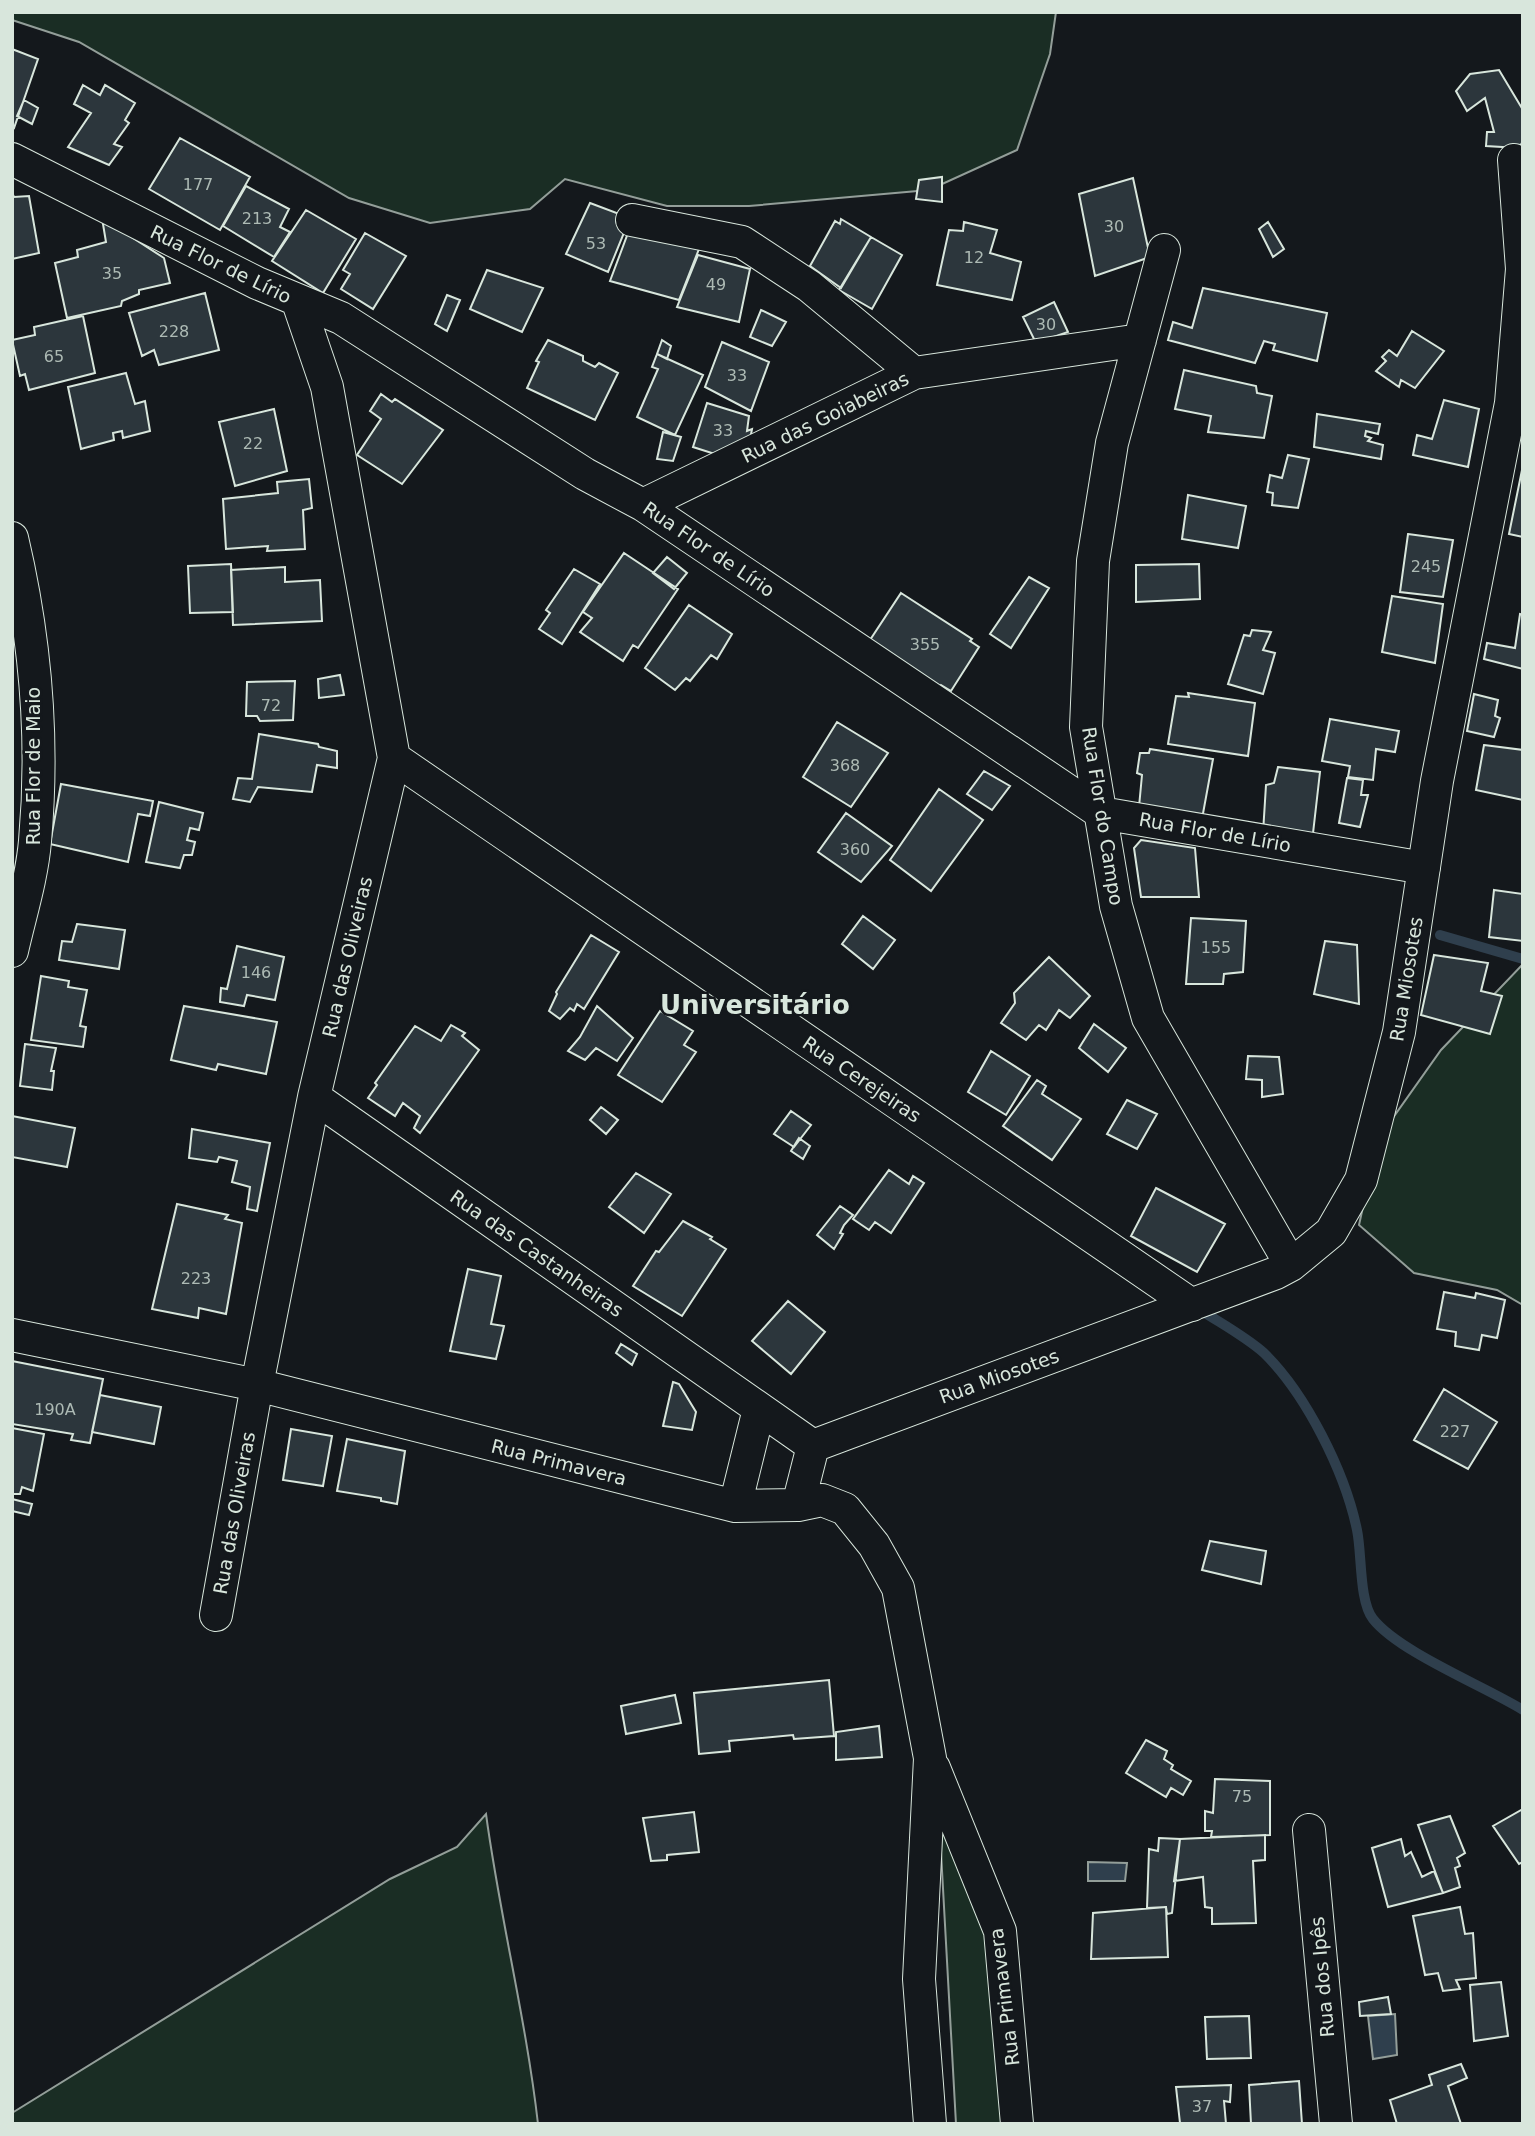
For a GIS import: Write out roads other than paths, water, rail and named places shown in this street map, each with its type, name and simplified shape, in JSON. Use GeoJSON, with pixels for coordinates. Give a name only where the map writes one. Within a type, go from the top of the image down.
{"type":"FeatureCollection","features":[{"type":"Feature","properties":{"kind":"street","name":"Rua Flor de Lírio"},"geometry":{"type":"LineString","coordinates":[[12,159],[298,302],[341,318],[584,474],[643,505],[1101,813],[1424,868]]}},
{"type":"Feature","properties":{"kind":"street","name":"Rua Miosotes"},"geometry":{"type":"LineString","coordinates":[[813,1446],[1192,1305],[1291,1265],[1331,1231],[1361,1181],[1399,1031],[1437,781],[1511,403],[1522,269],[1514,160]]}},
{"type":"Feature","properties":{"kind":"street"},"geometry":{"type":"LineString","coordinates":[[632,220],[742,242],[809,286],[914,373]]}},
{"type":"Feature","properties":{"kind":"street","name":"Rua Flor do Campo"},"geometry":{"type":"LineString","coordinates":[[1164,250],[1112,443],[1093,561],[1087,727],[1116,906],[1148,1018],[1291,1265]]}},
{"type":"Feature","properties":{"kind":"street","name":"Rua das Oliveiras"},"geometry":{"type":"LineString","coordinates":[[216,1615],[257,1385],[314,1097],[394,758],[327,387],[298,302]]}},
{"type":"Feature","properties":{"kind":"street","name":"Rua das Goiabeiras"},"geometry":{"type":"LineString","coordinates":[[643,505],[914,373],[1139,340]]}},
{"type":"Feature","properties":{"kind":"street","name":"Rua Flor de Maio"},"geometry":{"type":"LineString","coordinates":[[12,538],[24,591],[37,713],[35,842],[12,951]]}},
{"type":"Feature","properties":{"kind":"street","name":"Rua Cerejeiras"},"geometry":{"type":"LineString","coordinates":[[394,758],[1192,1305]]}},
{"type":"Feature","properties":{"kind":"street","name":"Rua das Castanheiras"},"geometry":{"type":"LineString","coordinates":[[314,1097],[813,1446]]}},
{"type":"Feature","properties":{"kind":"street","name":"Rua Primavera"},"geometry":{"type":"LineString","coordinates":[[12,1335],[257,1385],[735,1506],[798,1505],[822,1500],[845,1509],[874,1545],[898,1588],[930,1758],[1000,1931],[1017,2124]]}},
{"type":"Feature","properties":{"kind":"street"},"geometry":{"type":"LineString","coordinates":[[735,1506],[759,1409]]}},
{"type":"Feature","properties":{"kind":"street"},"geometry":{"type":"LineString","coordinates":[[798,1505],[813,1446]]}},
{"type":"Feature","properties":{"kind":"street","name":"Rua Primavera"},"geometry":{"type":"LineString","coordinates":[[930,1758],[919,1979],[930,2124]]}},
{"type":"Feature","properties":{"kind":"street","name":"Rua dos Ipês"},"geometry":{"type":"LineString","coordinates":[[1309,1830],[1336,2124]]}},
{"type":"Feature","properties":{"kind":"water"},"geometry":{"type":"Polygon","coordinates":[[[1088,1862],[1127,1863],[1125,1881],[1088,1881],[1088,1862]]]}},
{"type":"Feature","properties":{"kind":"water"},"geometry":{"type":"Polygon","coordinates":[[[1395,2014],[1397,2055],[1373,2059],[1368,2016],[1395,2014]]]}},
{"type":"Feature","properties":{"kind":"waterway"},"geometry":{"type":"LineString","coordinates":[[1440,935],[1523,959]]}},
{"type":"Feature","properties":{"kind":"waterway"},"geometry":{"type":"LineString","coordinates":[[1202,1311],[1264,1353],[1295,1390],[1322,1435],[1351,1507],[1359,1540],[1365,1601],[1373,1619],[1402,1644],[1523,1710]]}},
{"type":"Feature","properties":{"kind":"district","name":"Universitário"},"geometry":{"type":"Point","coordinates":[755,1005]}}]}
